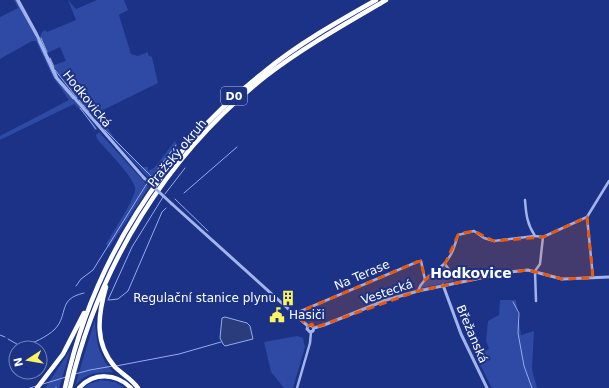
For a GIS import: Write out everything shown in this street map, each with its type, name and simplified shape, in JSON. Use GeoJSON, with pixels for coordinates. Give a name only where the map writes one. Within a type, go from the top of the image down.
{"type":"FeatureCollection","features":[{"type":"Feature","properties":{"kind":"highway","name":"Pražský okruh"},"geometry":{"type":"LineString","coordinates":[[65,388],[68,372],[93,296],[115,250],[141,205],[172,162],[202,127],[234,96],[276,62],[321,32],[376,0]]}},
{"type":"Feature","properties":{"kind":"highway","name":"Pražský okruh"},"geometry":{"type":"LineString","coordinates":[[70,388],[74,370],[93,312],[111,270],[131,232],[159,188],[191,148],[238,100],[285,63],[318,40],[386,0]]}},
{"type":"Feature","properties":{"kind":"highway"},"geometry":{"type":"LineString","coordinates":[[111,270],[100,308],[99,328],[103,348],[115,366],[138,388]]}},
{"type":"Feature","properties":{"kind":"highway"},"geometry":{"type":"LineString","coordinates":[[37,388],[65,351],[93,296]]}},
{"type":"Feature","properties":{"kind":"highway"},"geometry":{"type":"LineString","coordinates":[[79,388],[89,379],[103,376],[118,378],[131,388]]}},
{"type":"Feature","properties":{"kind":"street","name":"Hodkovická"},"geometry":{"type":"LineString","coordinates":[[18,0],[58,78],[144,178],[294,314]]}},
{"type":"Feature","properties":{"kind":"street"},"geometry":{"type":"LineString","coordinates":[[418,291],[420,284],[445,264],[452,253],[458,235],[474,232],[484,238],[494,241],[535,236],[543,237],[587,217],[609,181]]}},
{"type":"Feature","properties":{"kind":"street"},"geometry":{"type":"LineString","coordinates":[[525,200],[527,219],[535,236]]}},
{"type":"Feature","properties":{"kind":"street"},"geometry":{"type":"LineString","coordinates":[[587,217],[593,278]]}},
{"type":"Feature","properties":{"kind":"street"},"geometry":{"type":"LineString","coordinates":[[536,301],[535,271],[540,264],[543,237]]}},
{"type":"Feature","properties":{"kind":"street","name":"Na Terase"},"geometry":{"type":"LineString","coordinates":[[294,314],[421,261],[425,280]]}},
{"type":"Feature","properties":{"kind":"street"},"geometry":{"type":"LineString","coordinates":[[445,264],[453,274]]}},
{"type":"Feature","properties":{"kind":"street","name":"Vestecká"},"geometry":{"type":"LineString","coordinates":[[314,328],[386,300],[418,291],[521,271],[535,271],[562,278],[609,277]]}},
{"type":"Feature","properties":{"kind":"street","name":"Břežanská"},"geometry":{"type":"LineString","coordinates":[[443,285],[461,334],[487,388]]}},
{"type":"Feature","properties":{"kind":"street"},"geometry":{"type":"LineString","coordinates":[[294,314],[308,326],[308,330],[311,332]]}},
{"type":"Feature","properties":{"kind":"street"},"geometry":{"type":"LineString","coordinates":[[297,388],[310,343],[311,332],[314,328],[312,325],[308,326]]}},
{"type":"Feature","properties":{"kind":"highlighted area"},"geometry":{"type":"Polygon","coordinates":[[[587,217],[593,278],[562,279],[528,270],[510,272],[418,291],[324,325],[314,328],[312,324],[308,326],[294,314],[417,262],[421,261],[425,280],[445,264],[458,235],[462,233],[474,231],[494,241],[543,237],[587,217]]]}},
{"type":"Feature","properties":{"kind":"shaded area"},"geometry":{"type":"Polygon","coordinates":[[[14,0],[16,0],[36,35],[55,76],[97,128],[95,131],[85,114],[74,104],[0,140],[0,136],[69,100],[53,77],[36,41],[32,41],[0,59],[0,17],[18,8],[14,0]]]}},
{"type":"Feature","properties":{"kind":"shaded area"},"geometry":{"type":"Polygon","coordinates":[[[68,0],[76,9],[97,0],[124,0],[128,10],[119,15],[131,54],[138,56],[148,52],[148,55],[152,57],[158,83],[93,115],[97,120],[103,123],[101,126],[78,101],[80,97],[76,98],[56,72],[49,59],[51,57],[54,65],[66,61],[60,47],[47,53],[40,37],[42,32],[45,30],[47,32],[76,20],[68,0]]]}},
{"type":"Feature","properties":{"kind":"shaded area"},"geometry":{"type":"Polygon","coordinates":[[[106,125],[116,141],[141,167],[148,167],[148,171],[154,168],[175,141],[178,150],[153,183],[103,128],[106,125]]]}},
{"type":"Feature","properties":{"kind":"shaded area"},"geometry":{"type":"Polygon","coordinates":[[[99,132],[149,187],[109,248],[106,244],[128,207],[135,188],[125,170],[97,139],[96,135],[99,132]]]}},
{"type":"Feature","properties":{"kind":"shaded area"},"geometry":{"type":"Polygon","coordinates":[[[444,266],[454,278],[453,281],[421,288],[422,284],[444,266]]]}},
{"type":"Feature","properties":{"kind":"shaded area"},"geometry":{"type":"Polygon","coordinates":[[[500,300],[516,300],[521,335],[534,331],[532,369],[537,388],[492,388],[475,355],[489,349],[486,341],[488,321],[499,315],[500,300]]]}},
{"type":"Feature","properties":{"kind":"shaded area"},"geometry":{"type":"Polygon","coordinates":[[[225,317],[247,323],[250,326],[253,339],[225,346],[220,338],[222,318],[225,317]]]}},
{"type":"Feature","properties":{"kind":"shaded area"},"geometry":{"type":"Polygon","coordinates":[[[95,319],[96,334],[101,354],[113,372],[92,374],[83,378],[75,386],[95,319]]]}},
{"type":"Feature","properties":{"kind":"shaded area"},"geometry":{"type":"Polygon","coordinates":[[[297,336],[303,338],[305,347],[293,388],[284,388],[271,372],[264,342],[297,336]]]}},
{"type":"Feature","properties":{"kind":"shaded area"},"geometry":{"type":"Polygon","coordinates":[[[71,349],[59,388],[45,388],[71,349]]]}},
{"type":"Feature","properties":{"kind":"shaded area"},"geometry":{"type":"Polygon","coordinates":[[[101,380],[115,382],[125,388],[84,388],[89,384],[101,380]]]}},
{"type":"Feature","properties":{"kind":"waterway"},"geometry":{"type":"LineString","coordinates":[[16,0],[36,36]]}},
{"type":"Feature","properties":{"kind":"waterway"},"geometry":{"type":"LineString","coordinates":[[41,38],[47,52]]}},
{"type":"Feature","properties":{"kind":"waterway"},"geometry":{"type":"LineString","coordinates":[[38,41],[55,78],[73,99]]}},
{"type":"Feature","properties":{"kind":"waterway"},"geometry":{"type":"LineString","coordinates":[[50,58],[54,67]]}},
{"type":"Feature","properties":{"kind":"waterway"},"geometry":{"type":"LineString","coordinates":[[55,70],[77,98]]}},
{"type":"Feature","properties":{"kind":"waterway"},"geometry":{"type":"LineString","coordinates":[[79,100],[89,112]]}},
{"type":"Feature","properties":{"kind":"waterway"},"geometry":{"type":"LineString","coordinates":[[80,108],[96,129]]}},
{"type":"Feature","properties":{"kind":"waterway"},"geometry":{"type":"LineString","coordinates":[[96,121],[101,126]]}},
{"type":"Feature","properties":{"kind":"waterway"},"geometry":{"type":"LineString","coordinates":[[103,128],[152,177]]}},
{"type":"Feature","properties":{"kind":"waterway"},"geometry":{"type":"LineString","coordinates":[[76,286],[81,279],[93,270],[146,185],[176,145]]}},
{"type":"Feature","properties":{"kind":"waterway"},"geometry":{"type":"LineString","coordinates":[[184,193],[237,147]]}},
{"type":"Feature","properties":{"kind":"waterway"},"geometry":{"type":"LineString","coordinates":[[165,194],[185,168]]}},
{"type":"Feature","properties":{"kind":"waterway"},"geometry":{"type":"LineString","coordinates":[[108,300],[132,247],[163,197]]}},
{"type":"Feature","properties":{"kind":"waterway"},"geometry":{"type":"LineString","coordinates":[[175,199],[208,231]]}},
{"type":"Feature","properties":{"kind":"waterway"},"geometry":{"type":"LineString","coordinates":[[109,300],[118,299],[128,291],[162,212],[166,208]]}},
{"type":"Feature","properties":{"kind":"waterway"},"geometry":{"type":"LineString","coordinates":[[8,339],[22,347],[44,337],[55,329],[62,318],[67,303],[70,299],[84,293]]}},
{"type":"Feature","properties":{"kind":"waterway"},"geometry":{"type":"LineString","coordinates":[[513,302],[519,313],[518,333],[524,366],[532,388]]}},
{"type":"Feature","properties":{"kind":"waterway"},"geometry":{"type":"LineString","coordinates":[[0,335],[5,337]]}},
{"type":"Feature","properties":{"kind":"waterway"},"geometry":{"type":"LineString","coordinates":[[116,366],[179,354],[221,342]]}},
{"type":"Feature","properties":{"kind":"waterway"},"geometry":{"type":"LineString","coordinates":[[75,374],[113,366]]}},
{"type":"Feature","properties":{"kind":"waterway"},"geometry":{"type":"LineString","coordinates":[[43,384],[66,377]]}},
{"type":"Feature","properties":{"kind":"waterway"},"geometry":{"type":"LineString","coordinates":[[30,388],[36,386]]}},
{"type":"Feature","properties":{"kind":"place","name":"Regulační stanice plynu"},"geometry":{"type":"Point","coordinates":[288,298]}},
{"type":"Feature","properties":{"kind":"place","name":"Hasiči"},"geometry":{"type":"Point","coordinates":[277,315]}},
{"type":"Feature","properties":{"kind":"district","name":"Hodkovice"},"geometry":{"type":"Point","coordinates":[471,273]}}]}
